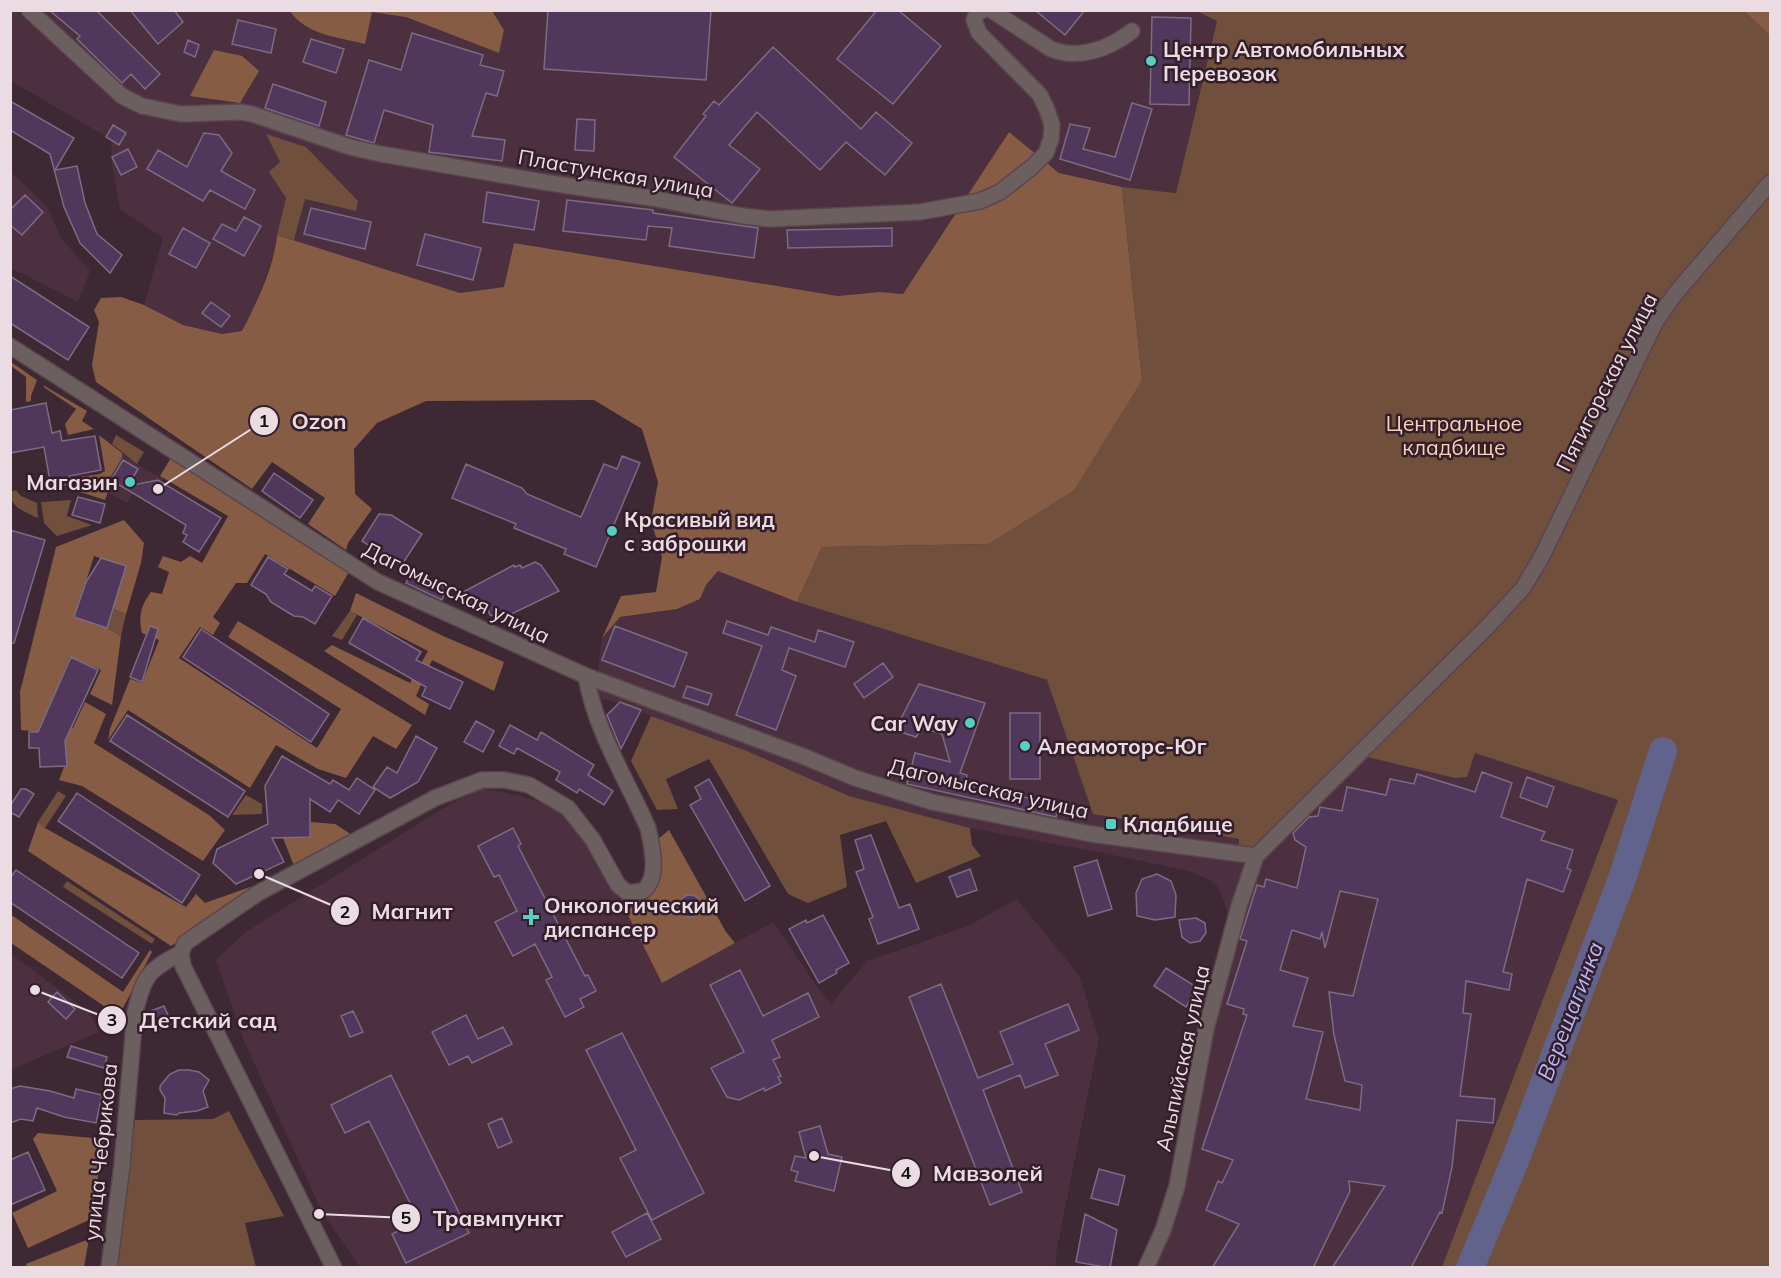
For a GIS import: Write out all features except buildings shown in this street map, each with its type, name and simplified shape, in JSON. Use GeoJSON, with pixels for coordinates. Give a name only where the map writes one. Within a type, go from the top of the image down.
{"type":"FeatureCollection","features":[{"type":"Feature","properties":{"kind":"street","name":"Пластунская улица"},"geometry":{"type":"LineString","coordinates":[[29,10],[123,96],[142,106],[181,114],[241,112],[350,147],[381,154],[770,219],[920,212],[980,201],[1000,192],[1032,167],[1046,153],[1051,139],[1052,125],[1040,95],[979,33],[974,20],[977,13],[983,10]]}},
{"type":"Feature","properties":{"kind":"street"},"geometry":{"type":"LineString","coordinates":[[991,10],[1051,49],[1061,53],[1074,54],[1102,49],[1118,42],[1132,31]]}},
{"type":"Feature","properties":{"kind":"street","name":"Пятигорская улица"},"geometry":{"type":"LineString","coordinates":[[1256,856],[1489,626],[1523,588],[1541,558],[1656,321],[1675,294],[1770,183]]}},
{"type":"Feature","properties":{"kind":"street","name":"Дагомысская улица"},"geometry":{"type":"LineString","coordinates":[[10,346],[378,582],[586,676],[805,757],[855,778],[932,802],[1091,834],[1256,856]]}},
{"type":"Feature","properties":{"kind":"street"},"geometry":{"type":"LineString","coordinates":[[334,1268],[183,966],[181,953],[185,944],[193,937],[258,893],[435,798],[482,780],[504,780],[530,785],[568,808],[592,840],[618,885],[628,893],[643,891],[651,880],[653,872],[652,846],[648,828],[598,726],[590,702],[586,676]]}},
{"type":"Feature","properties":{"kind":"street","name":"Альпийская улица"},"geometry":{"type":"LineString","coordinates":[[1146,1268],[1163,1230],[1177,1186],[1206,1029],[1239,906],[1256,856]]}},
{"type":"Feature","properties":{"kind":"street","name":"улица Чебрикова"},"geometry":{"type":"LineString","coordinates":[[109,1268],[122,1165],[135,1012],[140,992],[149,974],[158,964],[181,953]]}},
{"type":"Feature","properties":{"kind":"shaded area"},"geometry":{"type":"Polygon","coordinates":[[[1197,10],[1217,21],[1176,193],[1122,187],[1059,173],[1009,132],[903,294],[880,292],[838,296],[514,243],[504,287],[460,293],[277,235],[276,247],[257,303],[242,331],[222,334],[183,325],[144,305],[163,238],[120,209],[111,158],[112,140],[11,81],[11,11],[1197,10]]]}},
{"type":"Feature","properties":{"kind":"shaded area"},"geometry":{"type":"Polygon","coordinates":[[[290,11],[492,11],[504,30],[499,53],[406,17],[372,12],[365,44],[323,34],[305,25],[290,11]]]}},
{"type":"Feature","properties":{"kind":"shaded area"},"geometry":{"type":"Polygon","coordinates":[[[1744,11],[1770,11],[1770,36],[1744,11]]]}},
{"type":"Feature","properties":{"kind":"shaded area"},"geometry":{"type":"Polygon","coordinates":[[[214,50],[242,56],[259,71],[240,103],[190,96],[214,50]]]}},
{"type":"Feature","properties":{"kind":"shaded area"},"geometry":{"type":"Polygon","coordinates":[[[1009,132],[1059,173],[1122,187],[1142,380],[1074,490],[988,544],[822,547],[797,602],[718,571],[706,585],[700,599],[677,609],[620,617],[602,638],[621,596],[656,592],[662,557],[651,521],[658,482],[642,429],[594,400],[426,401],[377,423],[354,449],[355,494],[372,509],[348,543],[346,550],[308,524],[325,498],[272,462],[252,489],[96,382],[92,365],[99,322],[94,310],[101,298],[121,297],[144,305],[183,325],[222,334],[242,331],[269,272],[277,235],[460,293],[504,287],[514,243],[838,296],[880,292],[903,294],[1009,132]]]}},
{"type":"Feature","properties":{"kind":"shaded area"},"geometry":{"type":"Polygon","coordinates":[[[10,171],[47,206],[61,238],[90,271],[78,302],[11,268],[10,171]]]}},
{"type":"Feature","properties":{"kind":"shaded area"},"geometry":{"type":"Polygon","coordinates":[[[11,362],[37,380],[31,401],[26,402],[26,377],[11,366],[11,362]]]}},
{"type":"Feature","properties":{"kind":"shaded area"},"geometry":{"type":"Polygon","coordinates":[[[43,385],[87,411],[82,421],[94,429],[68,435],[65,424],[76,409],[43,385]]]}},
{"type":"Feature","properties":{"kind":"shaded area"},"geometry":{"type":"Polygon","coordinates":[[[99,435],[122,453],[122,458],[108,481],[111,483],[105,500],[77,491],[80,477],[105,471],[99,435]]]}},
{"type":"Feature","properties":{"kind":"shaded area"},"geometry":{"type":"Polygon","coordinates":[[[122,453],[151,473],[164,478],[155,497],[136,489],[127,503],[100,489],[122,453]]]}},
{"type":"Feature","properties":{"kind":"shaded area"},"geometry":{"type":"Polygon","coordinates":[[[172,456],[350,570],[335,596],[265,554],[247,583],[236,583],[213,617],[220,623],[213,635],[200,627],[179,658],[317,748],[341,709],[228,637],[238,621],[412,725],[396,749],[373,736],[346,778],[318,769],[276,745],[250,788],[128,710],[108,740],[110,729],[130,679],[142,683],[159,640],[142,633],[140,616],[151,592],[162,594],[169,572],[158,567],[163,556],[181,562],[190,556],[202,563],[228,516],[160,476],[172,456]]]}},
{"type":"Feature","properties":{"kind":"shaded area"},"geometry":{"type":"Polygon","coordinates":[[[124,520],[144,543],[141,563],[126,614],[113,609],[126,566],[94,556],[75,617],[107,628],[121,636],[112,705],[90,694],[101,670],[70,657],[45,716],[73,728],[85,702],[106,714],[94,743],[209,815],[225,830],[203,861],[82,786],[59,780],[66,762],[47,733],[21,730],[20,692],[56,547],[124,520]]]}},
{"type":"Feature","properties":{"kind":"shaded area"},"geometry":{"type":"Polygon","coordinates":[[[718,571],[797,602],[1047,680],[1093,814],[1239,839],[1238,861],[1363,756],[1475,753],[1618,800],[1442,1267],[1144,1267],[1168,1217],[1231,921],[1218,887],[1212,881],[1189,871],[970,828],[849,796],[747,751],[604,699],[589,702],[597,678],[602,638],[619,617],[677,609],[700,599],[706,585],[718,571]]]}},
{"type":"Feature","properties":{"kind":"shaded area"},"geometry":{"type":"Polygon","coordinates":[[[356,593],[443,636],[504,662],[494,691],[432,660],[416,696],[429,704],[425,715],[324,651],[332,645],[410,683],[428,651],[350,611],[356,593]]]}},
{"type":"Feature","properties":{"kind":"shaded area"},"geometry":{"type":"Polygon","coordinates":[[[482,788],[522,796],[560,810],[588,842],[616,892],[631,905],[627,913],[662,982],[774,922],[831,1004],[867,961],[968,926],[1017,899],[1079,975],[1099,1039],[1055,1267],[360,1267],[322,1212],[244,1041],[216,960],[244,933],[450,804],[482,788]]]}},
{"type":"Feature","properties":{"kind":"shaded area"},"geometry":{"type":"Polygon","coordinates":[[[38,822],[186,907],[196,894],[205,903],[250,887],[254,892],[171,946],[28,851],[38,822]]]}},
{"type":"Feature","properties":{"kind":"shaded area"},"geometry":{"type":"Polygon","coordinates":[[[311,822],[335,824],[363,842],[298,876],[283,838],[310,838],[311,822]]]}},
{"type":"Feature","properties":{"kind":"shaded area"},"geometry":{"type":"Polygon","coordinates":[[[669,830],[726,932],[735,943],[662,983],[627,913],[656,885],[661,872],[658,839],[669,830]]]}},
{"type":"Feature","properties":{"kind":"shaded area"},"geometry":{"type":"Polygon","coordinates":[[[10,914],[123,992],[150,950],[152,952],[123,1008],[104,1006],[11,943],[10,914]]]}},
{"type":"Feature","properties":{"kind":"shaded area"},"geometry":{"type":"Polygon","coordinates":[[[11,954],[89,1012],[99,1032],[11,1070],[11,954]]]}},
{"type":"Feature","properties":{"kind":"shaded area"},"geometry":{"type":"Polygon","coordinates":[[[38,1133],[104,1139],[91,1219],[28,1248],[12,1213],[57,1191],[33,1139],[38,1133]]]}},
{"type":"Feature","properties":{"kind":"shaded area"},"geometry":{"type":"Polygon","coordinates":[[[89,1239],[84,1267],[27,1267],[26,1264],[89,1239]]]}},
{"type":"Feature","properties":{"kind":"green space","name":"Центральное кладбище"},"geometry":{"type":"Polygon","coordinates":[[[1197,11],[1744,11],[1770,36],[1770,1267],[1442,1267],[1618,800],[1475,753],[1467,777],[1455,778],[1363,756],[1238,862],[1239,839],[1093,814],[1047,680],[797,602],[822,547],[988,544],[1142,380],[1122,187],[1176,193],[1217,21],[1197,11]]]}},
{"type":"Feature","properties":{"kind":"green space"},"geometry":{"type":"Polygon","coordinates":[[[266,134],[306,147],[358,201],[356,211],[305,199],[294,240],[277,235],[286,198],[269,172],[280,162],[266,134]]]}},
{"type":"Feature","properties":{"kind":"green space"},"geometry":{"type":"Polygon","coordinates":[[[116,435],[144,452],[137,464],[112,444],[116,435]]]}},
{"type":"Feature","properties":{"kind":"green space"},"geometry":{"type":"Polygon","coordinates":[[[16,490],[21,496],[37,503],[38,518],[16,506],[11,492],[16,490]]]}},
{"type":"Feature","properties":{"kind":"green space"},"geometry":{"type":"Polygon","coordinates":[[[71,500],[67,516],[92,525],[57,536],[44,523],[41,502],[71,500]]]}},
{"type":"Feature","properties":{"kind":"green space"},"geometry":{"type":"Polygon","coordinates":[[[113,609],[126,614],[121,636],[107,628],[113,609]]]}},
{"type":"Feature","properties":{"kind":"green space"},"geometry":{"type":"Polygon","coordinates":[[[350,611],[357,615],[342,640],[332,636],[350,611]]]}},
{"type":"Feature","properties":{"kind":"green space"},"geometry":{"type":"Polygon","coordinates":[[[651,716],[747,751],[849,796],[970,828],[972,845],[981,856],[916,883],[886,821],[840,835],[847,887],[808,903],[788,894],[709,759],[666,779],[678,809],[657,810],[631,761],[651,716]]]}},
{"type":"Feature","properties":{"kind":"green space"},"geometry":{"type":"Polygon","coordinates":[[[58,791],[66,796],[45,828],[38,822],[58,791]]]}},
{"type":"Feature","properties":{"kind":"green space"},"geometry":{"type":"Polygon","coordinates":[[[246,795],[262,804],[262,814],[232,815],[246,795]]]}},
{"type":"Feature","properties":{"kind":"green space"},"geometry":{"type":"Polygon","coordinates":[[[67,881],[155,939],[152,944],[63,887],[67,881]]]}},
{"type":"Feature","properties":{"kind":"green space"},"geometry":{"type":"Polygon","coordinates":[[[229,1111],[284,1216],[245,1223],[256,1267],[117,1268],[135,1120],[213,1119],[229,1111]]]}},
{"type":"Feature","properties":{"kind":"waterway","name":"Верещагинка"},"geometry":{"type":"LineString","coordinates":[[1470,1268],[1514,1163],[1623,876],[1663,751]]}},
{"type":"Feature","properties":{"kind":"place","name":"Центр Автомобильных Перевозок"},"geometry":{"type":"Point","coordinates":[1151,61]}},
{"type":"Feature","properties":{"kind":"place","name":"Магазин"},"geometry":{"type":"Point","coordinates":[130,482]}},
{"type":"Feature","properties":{"kind":"place","name":"Ozon"},"geometry":{"type":"Point","coordinates":[158,489]}},
{"type":"Feature","properties":{"kind":"place","name":"Красивый вид с заброшки"},"geometry":{"type":"Point","coordinates":[612,531]}},
{"type":"Feature","properties":{"kind":"place","name":"Car Way"},"geometry":{"type":"Point","coordinates":[970,723]}},
{"type":"Feature","properties":{"kind":"place","name":"Алеамоторс-Юг"},"geometry":{"type":"Point","coordinates":[1025,746]}},
{"type":"Feature","properties":{"kind":"place","name":"Кладбище"},"geometry":{"type":"Point","coordinates":[1111,824]}},
{"type":"Feature","properties":{"kind":"place","name":"Магнит"},"geometry":{"type":"Point","coordinates":[259,874]}},
{"type":"Feature","properties":{"kind":"place","name":"Онкологический диспансер"},"geometry":{"type":"Point","coordinates":[531,917]}},
{"type":"Feature","properties":{"kind":"place","name":"Детский сад"},"geometry":{"type":"Point","coordinates":[35,990]}},
{"type":"Feature","properties":{"kind":"place","name":"Мавзолей"},"geometry":{"type":"Point","coordinates":[814,1156]}},
{"type":"Feature","properties":{"kind":"place","name":"Травмпункт"},"geometry":{"type":"Point","coordinates":[319,1214]}}]}
